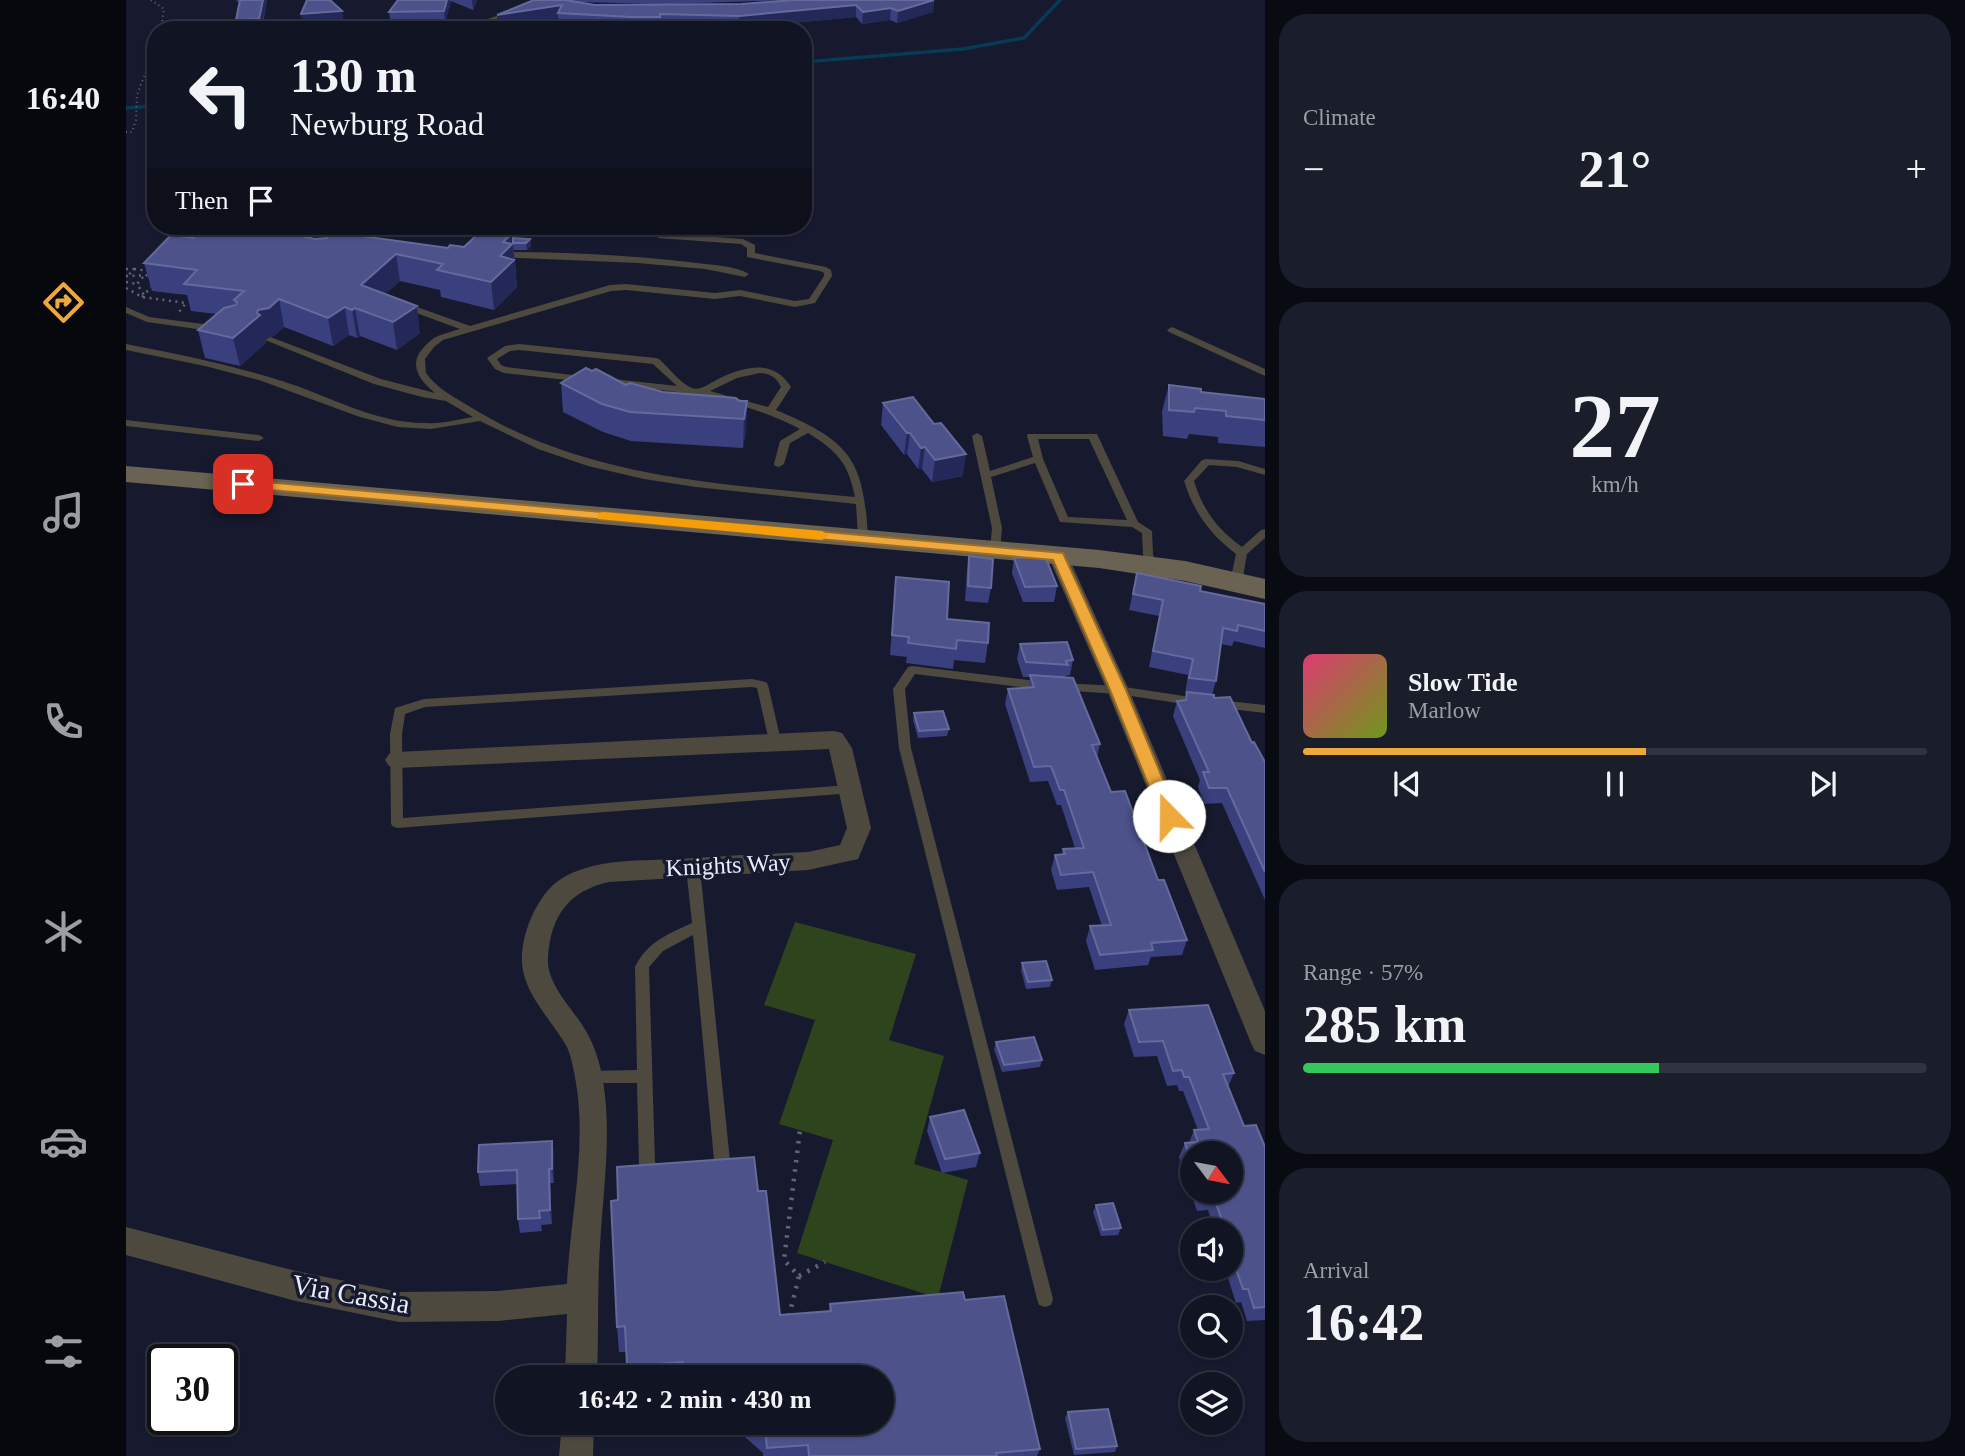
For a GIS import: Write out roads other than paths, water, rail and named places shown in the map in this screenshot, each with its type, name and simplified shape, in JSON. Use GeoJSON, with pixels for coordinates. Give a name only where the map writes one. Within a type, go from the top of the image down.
{"type":"FeatureCollection","features":[{"type":"Feature","properties":{"kind":"main road"},"geometry":{"type":"LineString","coordinates":[[126,474],[1151,565],[1265,589]]}},
{"type":"Feature","properties":{"kind":"street"},"geometry":{"type":"LineString","coordinates":[[497,21],[541,2]]}},
{"type":"Feature","properties":{"kind":"street"},"geometry":{"type":"LineString","coordinates":[[1058,556],[1118,690],[1265,1043]]}},
{"type":"Feature","properties":{"kind":"street","name":"Knights Way"},"geometry":{"type":"LineString","coordinates":[[397,760],[834,739],[840,748],[859,828],[849,852],[807,861],[609,872],[581,878],[559,891],[550,904],[539,935],[535,965],[548,997],[585,1055],[592,1112],[581,1298],[583,1331],[581,1365]]}},
{"type":"Feature","properties":{"kind":"street","name":"Via Cassia"},"geometry":{"type":"LineString","coordinates":[[126,1241],[296,1286],[399,1307],[498,1306],[581,1298]]}},
{"type":"Feature","properties":{"kind":"street"},"geometry":{"type":"LineString","coordinates":[[576,1456],[577,1435]]}},
{"type":"Feature","properties":{"kind":"lane"},"geometry":{"type":"LineString","coordinates":[[662,236],[743,242],[752,247],[740,293]]}},
{"type":"Feature","properties":{"kind":"lane"},"geometry":{"type":"LineString","coordinates":[[487,255],[553,255],[641,261],[723,268],[745,274]]}},
{"type":"Feature","properties":{"kind":"lane"},"geometry":{"type":"LineString","coordinates":[[750,256],[823,269],[828,272],[828,276],[812,301],[803,304],[740,293],[715,296],[626,287],[610,288],[466,328],[440,338],[425,348],[419,358],[419,368],[432,387],[478,419],[514,438],[562,456],[644,477],[861,501]]}},
{"type":"Feature","properties":{"kind":"lane"},"geometry":{"type":"LineString","coordinates":[[394,302],[466,328]]}},
{"type":"Feature","properties":{"kind":"lane"},"geometry":{"type":"LineString","coordinates":[[126,310],[147,319],[223,330]]}},
{"type":"Feature","properties":{"kind":"lane"},"geometry":{"type":"LineString","coordinates":[[1172,330],[1265,373]]}},
{"type":"Feature","properties":{"kind":"lane"},"geometry":{"type":"LineString","coordinates":[[270,340],[381,383],[414,393],[449,398]]}},
{"type":"Feature","properties":{"kind":"lane"},"geometry":{"type":"LineString","coordinates":[[126,347],[185,357],[285,384],[382,421],[415,426],[478,419]]}},
{"type":"Feature","properties":{"kind":"lane"},"geometry":{"type":"LineString","coordinates":[[685,388],[656,361],[519,347],[508,348],[492,358],[498,367],[524,374],[685,388],[734,399],[807,429],[830,442],[848,460],[855,474],[861,501],[863,538]]}},
{"type":"Feature","properties":{"kind":"lane"},"geometry":{"type":"LineString","coordinates":[[702,392],[730,377],[761,369],[770,371],[784,380],[786,387],[771,412]]}},
{"type":"Feature","properties":{"kind":"lane"},"geometry":{"type":"LineString","coordinates":[[126,423],[259,438]]}},
{"type":"Feature","properties":{"kind":"lane"},"geometry":{"type":"LineString","coordinates":[[779,464],[785,441],[807,429]]}},
{"type":"Feature","properties":{"kind":"lane"},"geometry":{"type":"LineString","coordinates":[[977,436],[997,528],[995,550]]}},
{"type":"Feature","properties":{"kind":"lane"},"geometry":{"type":"LineString","coordinates":[[1135,524],[1093,436],[1032,436],[1038,459],[1064,520],[1135,524],[1147,531],[1151,565]]}},
{"type":"Feature","properties":{"kind":"lane"},"geometry":{"type":"LineString","coordinates":[[986,475],[1038,459]]}},
{"type":"Feature","properties":{"kind":"lane"},"geometry":{"type":"LineString","coordinates":[[1242,553],[1214,532],[1194,502],[1188,481],[1206,462],[1238,464],[1265,472]]}},
{"type":"Feature","properties":{"kind":"lane"},"geometry":{"type":"LineString","coordinates":[[1236,582],[1242,553],[1265,531]]}},
{"type":"Feature","properties":{"kind":"lane"},"geometry":{"type":"LineString","coordinates":[[1045,1299],[905,748],[899,689],[912,670],[999,682],[1118,690],[1194,702],[1265,709]]}},
{"type":"Feature","properties":{"kind":"lane"},"geometry":{"type":"LineString","coordinates":[[775,741],[762,685],[752,683],[424,703],[399,711],[397,823],[849,790]]}},
{"type":"Feature","properties":{"kind":"lane"},"geometry":{"type":"LineString","coordinates":[[692,868],[722,1161],[715,1172],[700,1176]]}},
{"type":"Feature","properties":{"kind":"lane"},"geometry":{"type":"LineString","coordinates":[[677,1176],[653,1174],[647,1164],[642,967],[657,947],[698,926]]}},
{"type":"Feature","properties":{"kind":"lane"},"geometry":{"type":"LineString","coordinates":[[589,1077],[645,1076]]}},
{"type":"Feature","properties":{"kind":"waterway"},"geometry":{"type":"LineString","coordinates":[[812,61],[963,49],[1024,38],[1060,0]]}},
{"type":"Feature","properties":{"kind":"waterway"},"geometry":{"type":"LineString","coordinates":[[126,108],[147,107]]}}]}
